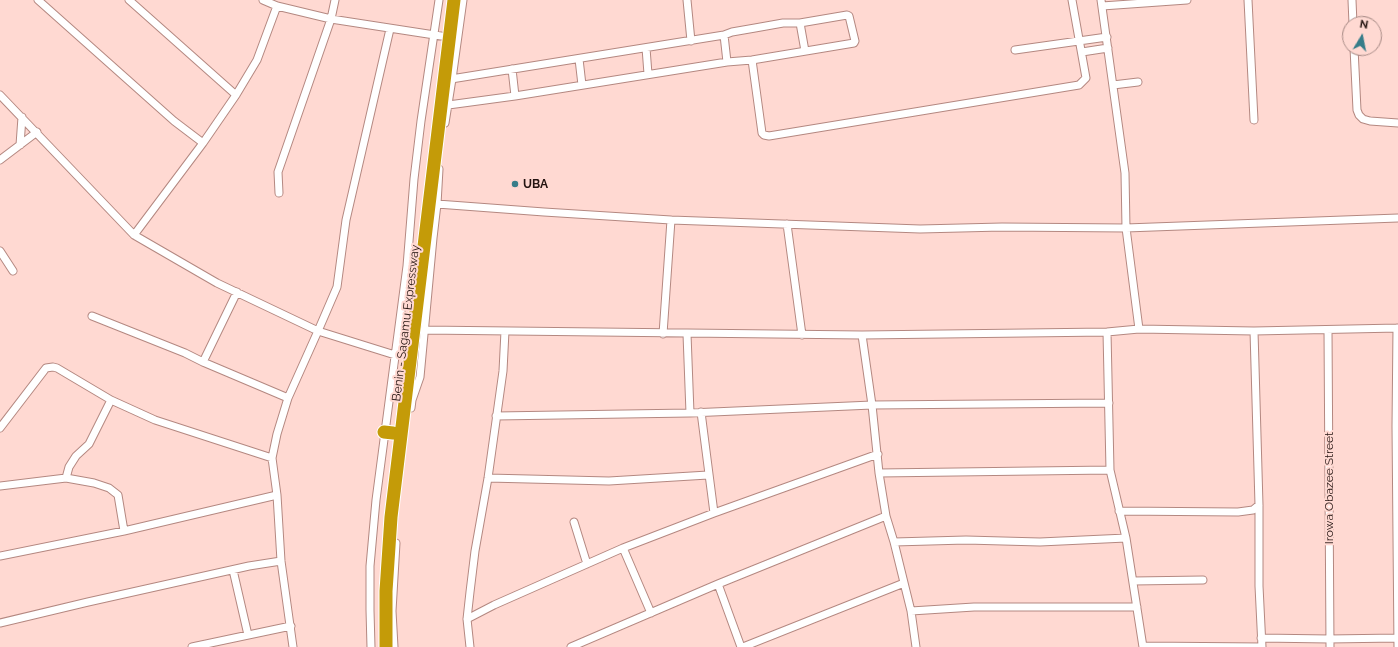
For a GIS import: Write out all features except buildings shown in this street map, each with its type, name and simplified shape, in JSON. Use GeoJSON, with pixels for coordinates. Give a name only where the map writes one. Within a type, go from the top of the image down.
{"type":"FeatureCollection","features":[{"type":"Feature","properties":{"kind":"highway","name":"Benin - Sagamu Expressway"},"geometry":{"type":"LineString","coordinates":[[379,647],[378,592],[389,432],[438,36],[446,0]]}},
{"type":"Feature","properties":{"kind":"highway"},"geometry":{"type":"LineString","coordinates":[[386,647],[386,591],[391,517],[449,80],[454,0]]}},
{"type":"Feature","properties":{"kind":"street"},"geometry":{"type":"LineString","coordinates":[[38,0],[174,121],[203,143]]}},
{"type":"Feature","properties":{"kind":"street"},"geometry":{"type":"LineString","coordinates":[[129,0],[236,95]]}},
{"type":"Feature","properties":{"kind":"street"},"geometry":{"type":"LineString","coordinates":[[263,0],[277,6],[331,19],[438,36]]}},
{"type":"Feature","properties":{"kind":"street"},"geometry":{"type":"LineString","coordinates":[[279,193],[278,172],[331,19],[336,0]]}},
{"type":"Feature","properties":{"kind":"street"},"geometry":{"type":"LineString","coordinates":[[371,647],[370,566],[376,500],[389,432],[395,355],[410,238],[414,179],[421,121],[438,36],[439,0]]}},
{"type":"Feature","properties":{"kind":"street"},"geometry":{"type":"LineString","coordinates":[[394,647],[392,611],[397,515],[412,400],[420,377],[445,106],[727,62],[752,60],[855,41],[849,16],[847,15],[800,23],[783,23],[691,41],[449,80],[463,0]]}},
{"type":"Feature","properties":{"kind":"street"},"geometry":{"type":"LineString","coordinates":[[687,0],[691,41]]}},
{"type":"Feature","properties":{"kind":"street"},"geometry":{"type":"LineString","coordinates":[[752,60],[762,133],[769,136],[1079,85],[1086,78],[1072,0]]}},
{"type":"Feature","properties":{"kind":"street"},"geometry":{"type":"LineString","coordinates":[[1139,330],[1126,228],[1125,173],[1102,3],[1187,0]]}},
{"type":"Feature","properties":{"kind":"street"},"geometry":{"type":"LineString","coordinates":[[1248,0],[1254,120]]}},
{"type":"Feature","properties":{"kind":"street"},"geometry":{"type":"LineString","coordinates":[[1352,0],[1353,16]]}},
{"type":"Feature","properties":{"kind":"street"},"geometry":{"type":"LineString","coordinates":[[134,235],[203,143],[236,95],[257,60],[277,6]]}},
{"type":"Feature","properties":{"kind":"street"},"geometry":{"type":"LineString","coordinates":[[800,23],[805,51]]}},
{"type":"Feature","properties":{"kind":"street"},"geometry":{"type":"LineString","coordinates":[[293,647],[281,561],[277,495],[272,458],[288,398],[336,287],[346,220],[390,29]]}},
{"type":"Feature","properties":{"kind":"street"},"geometry":{"type":"LineString","coordinates":[[724,35],[727,62]]}},
{"type":"Feature","properties":{"kind":"street"},"geometry":{"type":"LineString","coordinates":[[1015,50],[1106,37]]}},
{"type":"Feature","properties":{"kind":"street"},"geometry":{"type":"LineString","coordinates":[[646,48],[648,74]]}},
{"type":"Feature","properties":{"kind":"street"},"geometry":{"type":"LineString","coordinates":[[1082,52],[1108,48]]}},
{"type":"Feature","properties":{"kind":"street"},"geometry":{"type":"LineString","coordinates":[[1354,56],[1356,110],[1359,115],[1363,119],[1370,121],[1398,123]]}},
{"type":"Feature","properties":{"kind":"street"},"geometry":{"type":"LineString","coordinates":[[579,59],[582,85]]}},
{"type":"Feature","properties":{"kind":"street"},"geometry":{"type":"LineString","coordinates":[[512,70],[515,96]]}},
{"type":"Feature","properties":{"kind":"street"},"geometry":{"type":"LineString","coordinates":[[1113,85],[1138,82]]}},
{"type":"Feature","properties":{"kind":"street"},"geometry":{"type":"LineString","coordinates":[[0,95],[134,235],[217,283],[318,331],[395,355]]}},
{"type":"Feature","properties":{"kind":"street"},"geometry":{"type":"LineString","coordinates":[[20,145],[22,117]]}},
{"type":"Feature","properties":{"kind":"street"},"geometry":{"type":"LineString","coordinates":[[0,160],[37,132]]}},
{"type":"Feature","properties":{"kind":"street"},"geometry":{"type":"LineString","coordinates":[[437,204],[671,220],[920,229],[1002,227],[1126,228],[1398,218]]}},
{"type":"Feature","properties":{"kind":"street"},"geometry":{"type":"LineString","coordinates":[[663,334],[671,220]]}},
{"type":"Feature","properties":{"kind":"street"},"geometry":{"type":"LineString","coordinates":[[787,224],[802,335]]}},
{"type":"Feature","properties":{"kind":"street"},"geometry":{"type":"LineString","coordinates":[[0,251],[13,270]]}},
{"type":"Feature","properties":{"kind":"street"},"geometry":{"type":"LineString","coordinates":[[203,362],[237,292]]}},
{"type":"Feature","properties":{"kind":"street"},"geometry":{"type":"LineString","coordinates":[[92,316],[185,353],[288,398]]}},
{"type":"Feature","properties":{"kind":"street"},"geometry":{"type":"LineString","coordinates":[[424,330],[663,334],[862,335],[1107,332],[1139,330],[1254,331],[1397,328],[1396,426],[1398,647]]}},
{"type":"Feature","properties":{"kind":"street","name":"Irowa Obazee Street"},"geometry":{"type":"LineString","coordinates":[[1328,330],[1330,647]]}},
{"type":"Feature","properties":{"kind":"street"},"geometry":{"type":"LineString","coordinates":[[470,647],[467,619],[475,551],[488,478],[503,371],[505,331]]}},
{"type":"Feature","properties":{"kind":"street"},"geometry":{"type":"LineString","coordinates":[[1107,332],[1110,470],[1126,538],[1143,647],[1262,647],[1257,508],[1254,331]]}},
{"type":"Feature","properties":{"kind":"street"},"geometry":{"type":"LineString","coordinates":[[687,334],[690,413]]}},
{"type":"Feature","properties":{"kind":"street"},"geometry":{"type":"LineString","coordinates":[[862,335],[878,454],[879,473],[886,516],[911,611],[916,647]]}},
{"type":"Feature","properties":{"kind":"street"},"geometry":{"type":"LineString","coordinates":[[0,428],[43,372],[49,367],[57,368],[111,400],[155,420],[272,458]]}},
{"type":"Feature","properties":{"kind":"street"},"geometry":{"type":"LineString","coordinates":[[66,478],[69,467],[76,456],[89,444],[111,400]]}},
{"type":"Feature","properties":{"kind":"street"},"geometry":{"type":"LineString","coordinates":[[496,416],[690,413],[872,406],[1109,403]]}},
{"type":"Feature","properties":{"kind":"street"},"geometry":{"type":"LineString","coordinates":[[701,412],[714,513]]}},
{"type":"Feature","properties":{"kind":"street"},"geometry":{"type":"LineString","coordinates":[[467,619],[494,605],[623,548],[714,513],[878,454]]}},
{"type":"Feature","properties":{"kind":"street"},"geometry":{"type":"LineString","coordinates":[[879,473],[1110,470]]}},
{"type":"Feature","properties":{"kind":"street"},"geometry":{"type":"LineString","coordinates":[[488,478],[609,480],[708,475]]}},
{"type":"Feature","properties":{"kind":"street"},"geometry":{"type":"LineString","coordinates":[[0,486],[66,478],[94,483],[109,488],[118,495],[124,531]]}},
{"type":"Feature","properties":{"kind":"street"},"geometry":{"type":"LineString","coordinates":[[0,556],[124,531],[277,495]]}},
{"type":"Feature","properties":{"kind":"street"},"geometry":{"type":"LineString","coordinates":[[1119,511],[1214,513],[1238,512],[1257,508]]}},
{"type":"Feature","properties":{"kind":"street"},"geometry":{"type":"LineString","coordinates":[[571,647],[718,584],[886,516]]}},
{"type":"Feature","properties":{"kind":"street"},"geometry":{"type":"LineString","coordinates":[[574,522],[587,564]]}},
{"type":"Feature","properties":{"kind":"street"},"geometry":{"type":"LineString","coordinates":[[894,542],[966,540],[1040,542],[1126,538]]}},
{"type":"Feature","properties":{"kind":"street"},"geometry":{"type":"LineString","coordinates":[[623,548],[651,613]]}},
{"type":"Feature","properties":{"kind":"street"},"geometry":{"type":"LineString","coordinates":[[0,623],[233,570],[281,561]]}},
{"type":"Feature","properties":{"kind":"street"},"geometry":{"type":"LineString","coordinates":[[233,570],[248,635]]}},
{"type":"Feature","properties":{"kind":"street"},"geometry":{"type":"LineString","coordinates":[[1133,581],[1203,580]]}},
{"type":"Feature","properties":{"kind":"street"},"geometry":{"type":"LineString","coordinates":[[718,584],[742,647],[904,583]]}},
{"type":"Feature","properties":{"kind":"street"},"geometry":{"type":"LineString","coordinates":[[911,611],[974,607],[1137,607]]}},
{"type":"Feature","properties":{"kind":"street"},"geometry":{"type":"LineString","coordinates":[[192,647],[291,626]]}},
{"type":"Feature","properties":{"kind":"street"},"geometry":{"type":"LineString","coordinates":[[1261,638],[1397,638]]}},
{"type":"Feature","properties":{"kind":"place","name":"UBA"},"geometry":{"type":"Point","coordinates":[515,184]}}]}
